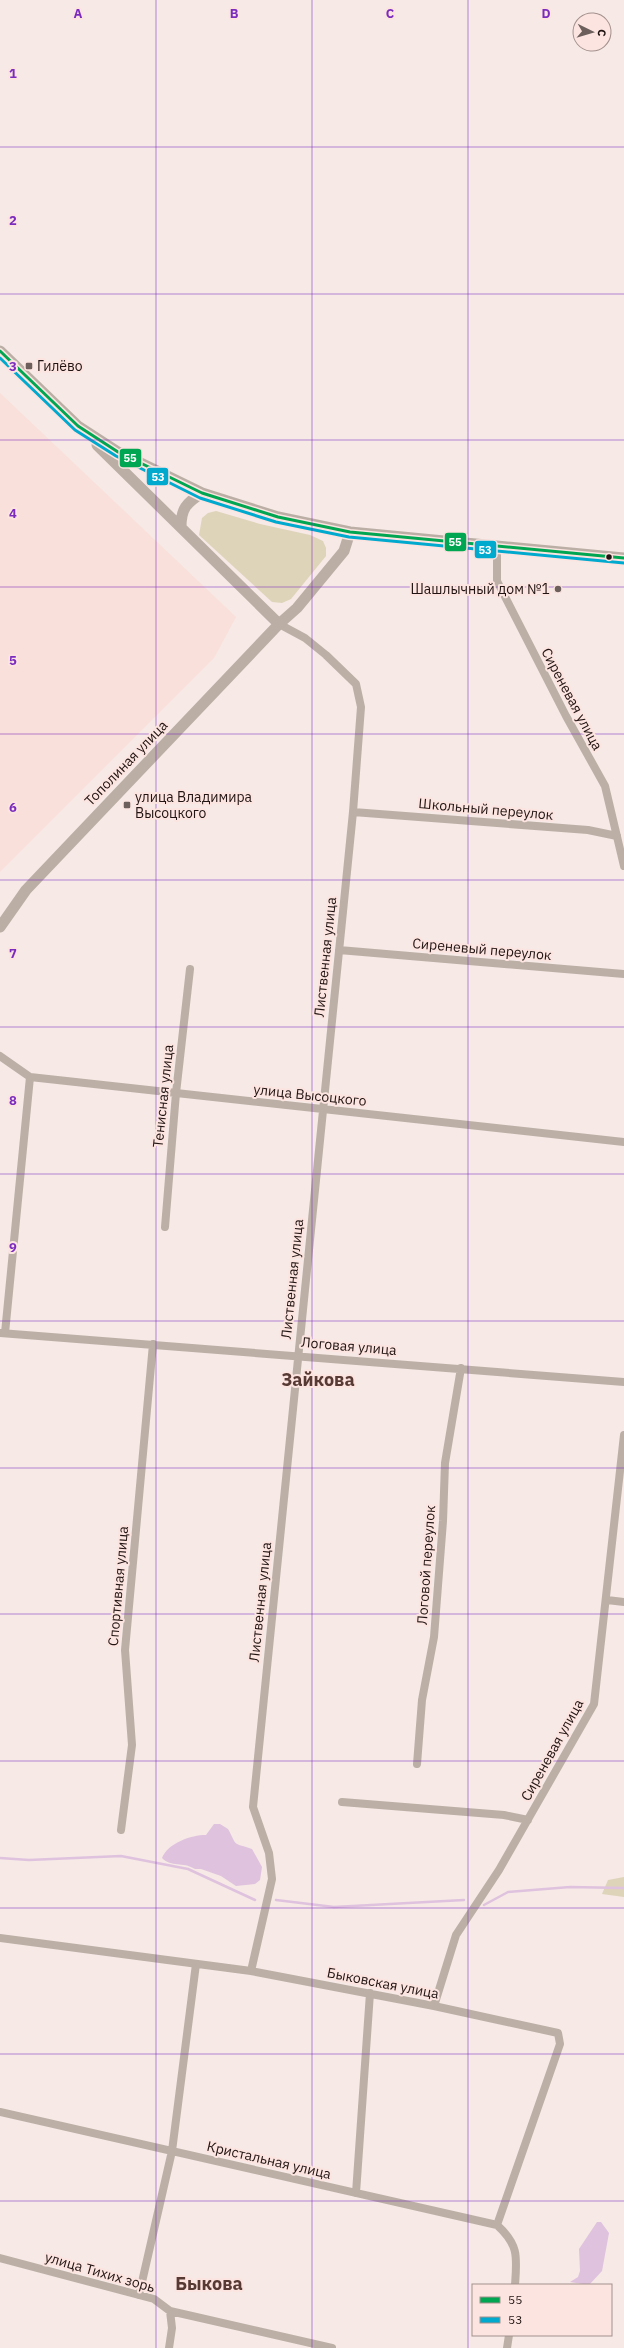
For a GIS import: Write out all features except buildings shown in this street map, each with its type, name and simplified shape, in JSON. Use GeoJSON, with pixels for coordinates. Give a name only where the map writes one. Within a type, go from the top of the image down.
{"type":"FeatureCollection","features":[{"type":"Feature","properties":{"kind":"main road"},"geometry":{"type":"LineString","coordinates":[[0,351],[279,624]]}},
{"type":"Feature","properties":{"kind":"main road"},"geometry":{"type":"LineString","coordinates":[[78,426],[118,452],[202,493],[278,517],[350,532],[624,558]]}},
{"type":"Feature","properties":{"kind":"main road"},"geometry":{"type":"LineString","coordinates":[[181,527],[181,514],[190,500],[202,493]]}},
{"type":"Feature","properties":{"kind":"main road","name":"Тополиная улица"},"geometry":{"type":"LineString","coordinates":[[0,927],[26,890],[279,624],[298,608],[344,551],[350,532]]}},
{"type":"Feature","properties":{"kind":"street","name":"Сиреневая улица"},"geometry":{"type":"LineString","coordinates":[[497,546],[497,581],[566,716],[605,786],[624,866]]}},
{"type":"Feature","properties":{"kind":"street","name":"Лиственная улица"},"geometry":{"type":"LineString","coordinates":[[251,1971],[272,1879],[269,1853],[253,1807],[297,1354],[353,812],[361,707],[356,684],[326,655],[305,638],[279,624]]}},
{"type":"Feature","properties":{"kind":"street","name":"Школьный переулок"},"geometry":{"type":"LineString","coordinates":[[353,812],[588,830],[618,836]]}},
{"type":"Feature","properties":{"kind":"street","name":"Сиреневый переулок"},"geometry":{"type":"LineString","coordinates":[[339,950],[624,974]]}},
{"type":"Feature","properties":{"kind":"street","name":"Тенисная улица"},"geometry":{"type":"LineString","coordinates":[[165,1227],[176,1093],[190,969]]}},
{"type":"Feature","properties":{"kind":"street"},"geometry":{"type":"LineString","coordinates":[[0,1056],[30,1078],[3,1333]]}},
{"type":"Feature","properties":{"kind":"street","name":"улица Высоцкого"},"geometry":{"type":"LineString","coordinates":[[30,1078],[624,1142]]}},
{"type":"Feature","properties":{"kind":"street","name":"Логовая улица"},"geometry":{"type":"LineString","coordinates":[[3,1333],[297,1354],[624,1382]]}},
{"type":"Feature","properties":{"kind":"street","name":"Спортивная улица"},"geometry":{"type":"LineString","coordinates":[[121,1830],[132,1745],[125,1650],[153,1344]]}},
{"type":"Feature","properties":{"kind":"street","name":"Логовой переулок"},"geometry":{"type":"LineString","coordinates":[[417,1764],[422,1700],[434,1637],[443,1521],[445,1462],[461,1368]]}},
{"type":"Feature","properties":{"kind":"street","name":"Сиреневая улица"},"geometry":{"type":"LineString","coordinates":[[434,2006],[456,1935],[499,1870],[594,1704],[607,1600],[624,1435]]}},
{"type":"Feature","properties":{"kind":"street"},"geometry":{"type":"LineString","coordinates":[[607,1600],[624,1602]]}},
{"type":"Feature","properties":{"kind":"street"},"geometry":{"type":"LineString","coordinates":[[342,1802],[497,1815],[528,1820]]}},
{"type":"Feature","properties":{"kind":"street","name":"Быковская улица"},"geometry":{"type":"LineString","coordinates":[[0,1938],[251,1971],[370,1993],[558,2033],[560,2044],[497,2225]]}},
{"type":"Feature","properties":{"kind":"street"},"geometry":{"type":"LineString","coordinates":[[139,2295],[172,2151],[196,1964]]}},
{"type":"Feature","properties":{"kind":"street"},"geometry":{"type":"LineString","coordinates":[[356,2193],[370,1993]]}},
{"type":"Feature","properties":{"kind":"street","name":"Кристальная улица"},"geometry":{"type":"LineString","coordinates":[[0,2112],[497,2225]]}},
{"type":"Feature","properties":{"kind":"street"},"geometry":{"type":"LineString","coordinates":[[497,2225],[509,2236],[517,2254],[515,2284]]}},
{"type":"Feature","properties":{"kind":"street","name":"улица Тихих зорь"},"geometry":{"type":"LineString","coordinates":[[0,2258],[154,2299],[170,2311],[332,2348]]}},
{"type":"Feature","properties":{"kind":"street"},"geometry":{"type":"LineString","coordinates":[[169,2348],[172,2328],[170,2311]]}},
{"type":"Feature","properties":{"kind":"street"},"geometry":{"type":"LineString","coordinates":[[507,2348],[509,2336]]}},
{"type":"Feature","properties":{"kind":"shaded area"},"geometry":{"type":"Polygon","coordinates":[[[0,393],[236,617],[214,658],[0,872],[0,393]]]}},
{"type":"Feature","properties":{"kind":"shaded area"},"geometry":{"type":"Polygon","coordinates":[[[216,511],[260,524],[310,535],[323,541],[326,548],[326,556],[291,599],[282,603],[272,602],[199,535],[202,518],[208,513],[216,511]]]}},
{"type":"Feature","properties":{"kind":"shaded area"},"geometry":{"type":"Polygon","coordinates":[[[214,1824],[220,1824],[228,1829],[236,1843],[252,1849],[262,1867],[260,1880],[255,1884],[236,1886],[221,1876],[186,1865],[173,1864],[162,1858],[169,1848],[175,1844],[187,1838],[206,1835],[214,1824]]]}},
{"type":"Feature","properties":{"kind":"shaded area"},"geometry":{"type":"Polygon","coordinates":[[[624,1877],[624,1897],[602,1894],[608,1880],[624,1877]]]}},
{"type":"Feature","properties":{"kind":"shaded area"},"geometry":{"type":"Polygon","coordinates":[[[597,2222],[601,2222],[609,2233],[602,2271],[590,2284],[570,2282],[578,2277],[580,2271],[579,2249],[597,2222]]]}},
{"type":"Feature","properties":{"kind":"waterway"},"geometry":{"type":"LineString","coordinates":[[0,1858],[29,1860],[121,1856],[188,1869],[255,1900]]}},
{"type":"Feature","properties":{"kind":"waterway"},"geometry":{"type":"LineString","coordinates":[[484,1905],[508,1892],[570,1887],[624,1888]]}},
{"type":"Feature","properties":{"kind":"waterway"},"geometry":{"type":"LineString","coordinates":[[276,1900],[334,1907],[464,1900]]}},
{"type":"Feature","properties":{"kind":"transit line","name":"55"},"geometry":{"type":"LineString","coordinates":[[0,351],[78,426],[118,452],[202,493],[278,517],[350,532],[624,558]]}},
{"type":"Feature","properties":{"kind":"transit line","name":"53"},"geometry":{"type":"LineString","coordinates":[[0,358],[75,430],[116,456],[200,498],[276,522],[349,537],[624,563]]}},
{"type":"Feature","properties":{"kind":"place","name":"Гилёво"},"geometry":{"type":"Point","coordinates":[29,366]}},
{"type":"Feature","properties":{"kind":"place","name":"Шашлычный дом №1"},"geometry":{"type":"Point","coordinates":[558,589]}},
{"type":"Feature","properties":{"kind":"place","name":"улица Владимира Высоцкого"},"geometry":{"type":"Point","coordinates":[127,805]}},
{"type":"Feature","properties":{"kind":"district","name":"Зайкова"},"geometry":{"type":"Point","coordinates":[318,1379]}},
{"type":"Feature","properties":{"kind":"district","name":"Быкова"},"geometry":{"type":"Point","coordinates":[209,2283]}}]}
